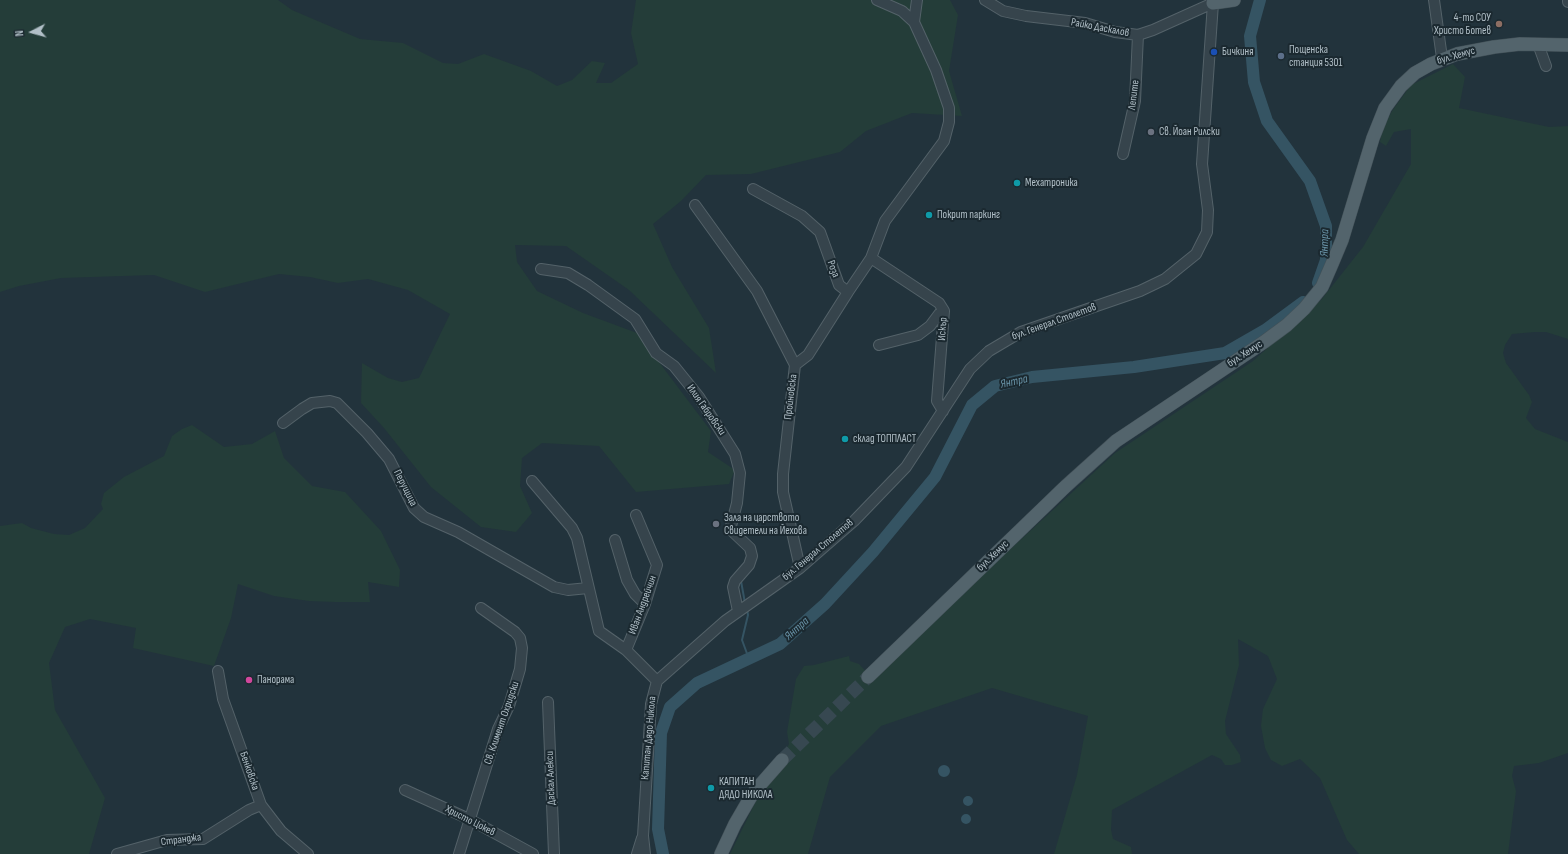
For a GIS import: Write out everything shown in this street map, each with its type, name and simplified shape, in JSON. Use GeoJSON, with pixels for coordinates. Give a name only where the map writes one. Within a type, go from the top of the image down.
{"type":"FeatureCollection","features":[{"type":"Feature","properties":{"kind":"main road"},"geometry":{"type":"LineString","coordinates":[[1213,2],[1231,0]]}},
{"type":"Feature","properties":{"kind":"main road","name":"бул. Хемус"},"geometry":{"type":"LineString","coordinates":[[868,677],[1066,486],[1116,441],[1264,342],[1287,325],[1304,309],[1322,287],[1342,240],[1373,138],[1385,108],[1401,86],[1442,53],[1538,44],[1568,45]]}},
{"type":"Feature","properties":{"kind":"main road"},"geometry":{"type":"LineString","coordinates":[[721,854],[735,824],[753,793],[782,760]]}},
{"type":"Feature","properties":{"kind":"street"},"geometry":{"type":"LineString","coordinates":[[795,365],[808,355],[871,258],[885,221],[944,141],[948,133],[949,108],[936,70],[921,34],[914,22],[902,11],[877,0]]}},
{"type":"Feature","properties":{"kind":"street"},"geometry":{"type":"LineString","coordinates":[[914,22],[917,0]]}},
{"type":"Feature","properties":{"kind":"street","name":"Райко Даскалов"},"geometry":{"type":"LineString","coordinates":[[985,0],[1003,11],[1026,16],[1085,23],[1121,33],[1138,35],[1153,30],[1213,2]]}},
{"type":"Feature","properties":{"kind":"street"},"geometry":{"type":"LineString","coordinates":[[1434,0],[1442,53]]}},
{"type":"Feature","properties":{"kind":"street","name":"бул. Генерал Столетов"},"geometry":{"type":"LineString","coordinates":[[743,607],[800,568],[854,521],[896,478],[943,411],[970,369],[982,357],[999,344],[1022,332],[1140,291],[1166,279],[1196,254],[1207,232],[1208,220],[1202,164],[1213,2]]}},
{"type":"Feature","properties":{"kind":"street","name":"Лепите"},"geometry":{"type":"LineString","coordinates":[[1122,154],[1135,101],[1138,35]]}},
{"type":"Feature","properties":{"kind":"street"},"geometry":{"type":"LineString","coordinates":[[1538,44],[1544,62]]}},
{"type":"Feature","properties":{"kind":"street","name":"Роза"},"geometry":{"type":"LineString","coordinates":[[753,189],[802,216],[820,232],[839,285],[848,292]]}},
{"type":"Feature","properties":{"kind":"street","name":"Пройновска"},"geometry":{"type":"LineString","coordinates":[[695,204],[757,291],[795,365],[783,474],[784,492],[800,568]]}},
{"type":"Feature","properties":{"kind":"street","name":"Искър"},"geometry":{"type":"LineString","coordinates":[[871,258],[939,303],[944,311],[936,401],[943,411]]}},
{"type":"Feature","properties":{"kind":"street","name":"Илия Габровски"},"geometry":{"type":"LineString","coordinates":[[541,269],[568,273],[588,285],[635,319],[656,353],[674,366],[699,397],[735,454],[740,473],[737,503],[731,526],[733,532],[750,548],[752,556],[749,565],[735,581],[733,586],[743,607]]}},
{"type":"Feature","properties":{"kind":"street"},"geometry":{"type":"LineString","coordinates":[[879,345],[918,335],[930,326],[939,314],[944,311]]}},
{"type":"Feature","properties":{"kind":"street","name":"Перущица"},"geometry":{"type":"LineString","coordinates":[[283,424],[312,403],[337,403],[367,433],[389,459],[414,508],[424,517],[458,532],[554,587],[568,590],[588,588]]}},
{"type":"Feature","properties":{"kind":"street"},"geometry":{"type":"LineString","coordinates":[[532,481],[572,528],[577,538],[599,632],[626,650],[657,680]]}},
{"type":"Feature","properties":{"kind":"street","name":"Иван Андрейчин"},"geometry":{"type":"LineString","coordinates":[[626,650],[645,604],[657,565],[636,515]]}},
{"type":"Feature","properties":{"kind":"street"},"geometry":{"type":"LineString","coordinates":[[615,540],[627,580],[635,594],[645,604]]}},
{"type":"Feature","properties":{"kind":"street","name":"Капитан Дядо Никола"},"geometry":{"type":"LineString","coordinates":[[645,854],[643,836],[650,704],[657,680],[743,607]]}},
{"type":"Feature","properties":{"kind":"street","name":"Св. Климент Охридски"},"geometry":{"type":"LineString","coordinates":[[459,854],[498,729],[509,706],[520,669],[522,648],[520,638],[515,632],[481,608]]}},
{"type":"Feature","properties":{"kind":"street","name":"Бенковска"},"geometry":{"type":"LineString","coordinates":[[218,671],[223,699],[261,805],[280,831],[308,854]]}},
{"type":"Feature","properties":{"kind":"street","name":"Даскал Алекси"},"geometry":{"type":"LineString","coordinates":[[548,702],[554,854]]}},
{"type":"Feature","properties":{"kind":"street","name":"Христо Цокев"},"geometry":{"type":"LineString","coordinates":[[405,790],[469,819],[534,854]]}},
{"type":"Feature","properties":{"kind":"street","name":"Странджа"},"geometry":{"type":"LineString","coordinates":[[117,854],[167,840],[203,839],[249,810],[261,805]]}},
{"type":"Feature","properties":{"kind":"street"},"geometry":{"type":"LineString","coordinates":[[637,854],[643,836]]}},
{"type":"Feature","properties":{"kind":"green space"},"geometry":{"type":"Polygon","coordinates":[[[0,0],[278,0],[292,10],[360,39],[403,43],[443,63],[458,64],[484,54],[531,71],[557,86],[572,80],[592,61],[605,63],[596,83],[611,83],[638,64],[631,33],[636,0],[950,0],[958,15],[949,71],[962,116],[912,113],[866,131],[840,152],[751,174],[706,175],[681,201],[653,224],[672,267],[709,328],[716,373],[629,290],[566,246],[515,245],[517,262],[537,291],[583,313],[637,333],[711,431],[708,452],[735,470],[729,484],[636,492],[599,446],[542,443],[522,458],[520,486],[532,513],[516,532],[481,527],[431,487],[384,428],[361,403],[362,363],[388,378],[402,382],[419,378],[450,314],[408,290],[368,279],[338,283],[310,277],[279,274],[205,292],[154,275],[61,278],[19,286],[0,292],[0,0]]]}},
{"type":"Feature","properties":{"kind":"green space"},"geometry":{"type":"Polygon","coordinates":[[[1453,64],[1465,77],[1459,108],[1549,127],[1568,126],[1568,339],[1546,332],[1512,334],[1505,345],[1503,353],[1506,363],[1529,395],[1532,402],[1526,418],[1535,429],[1568,442],[1568,753],[1539,763],[1514,766],[1512,776],[1516,791],[1508,854],[1359,854],[1347,840],[1320,778],[1300,759],[1282,766],[1271,760],[1265,748],[1261,726],[1263,709],[1277,679],[1268,656],[1238,639],[1239,665],[1225,721],[1226,734],[1240,755],[1241,762],[1232,765],[1225,765],[1221,759],[1212,755],[1112,810],[1111,830],[1113,839],[1131,847],[1132,854],[1054,854],[1077,775],[1088,716],[992,688],[881,726],[830,777],[808,854],[730,854],[757,799],[789,744],[787,732],[796,679],[804,666],[849,656],[850,661],[859,664],[872,678],[1115,453],[1253,361],[1321,300],[1363,247],[1411,164],[1411,129],[1394,132],[1386,146],[1380,142],[1381,132],[1392,111],[1411,85],[1453,64]]]}},
{"type":"Feature","properties":{"kind":"green space"},"geometry":{"type":"Polygon","coordinates":[[[192,425],[224,447],[252,444],[275,431],[284,458],[312,486],[345,492],[381,531],[400,570],[399,587],[368,582],[370,602],[335,602],[309,601],[274,596],[238,584],[231,618],[214,666],[133,648],[136,628],[90,619],[65,627],[49,663],[55,710],[105,798],[89,854],[0,854],[0,526],[22,523],[31,528],[54,534],[69,535],[85,528],[103,509],[101,504],[104,493],[124,477],[164,456],[172,436],[182,429],[192,425]]]}},
{"type":"Feature","properties":{"kind":"water"},"geometry":{"type":"Polygon","coordinates":[[[942,765],[946,765],[950,771],[946,777],[942,777],[938,773],[938,769],[942,765]]]}},
{"type":"Feature","properties":{"kind":"water"},"geometry":{"type":"Polygon","coordinates":[[[968,796],[973,801],[968,806],[963,801],[968,796]]]}},
{"type":"Feature","properties":{"kind":"water"},"geometry":{"type":"Polygon","coordinates":[[[964,814],[968,814],[971,819],[968,824],[964,824],[961,821],[961,817],[964,814]]]}},
{"type":"Feature","properties":{"kind":"waterway","name":"Янтра"},"geometry":{"type":"LineString","coordinates":[[1260,0],[1250,36],[1254,82],[1267,121],[1310,181],[1326,226],[1326,260],[1318,283]]}},
{"type":"Feature","properties":{"kind":"waterway","name":"Янтра"},"geometry":{"type":"LineString","coordinates":[[663,854],[658,829],[661,733],[670,707],[697,683],[780,644],[825,604],[873,552],[935,477],[972,405],[995,386],[1032,377],[1134,367],[1225,353],[1265,330],[1303,302]]}},
{"type":"Feature","properties":{"kind":"waterway"},"geometry":{"type":"LineString","coordinates":[[741,581],[745,603]]}},
{"type":"Feature","properties":{"kind":"waterway"},"geometry":{"type":"LineString","coordinates":[[747,609],[748,615],[742,640],[749,659]]}},
{"type":"Feature","properties":{"kind":"tunnel"},"geometry":{"type":"LineString","coordinates":[[782,760],[868,677]]}},
{"type":"Feature","properties":{"kind":"place","name":"4-то СОУ Христо Ботев"},"geometry":{"type":"Point","coordinates":[1499,24]}},
{"type":"Feature","properties":{"kind":"place","name":"Бичкиня"},"geometry":{"type":"Point","coordinates":[1214,52]}},
{"type":"Feature","properties":{"kind":"place","name":"Пощенска станция 5301"},"geometry":{"type":"Point","coordinates":[1281,56]}},
{"type":"Feature","properties":{"kind":"place","name":"Св. Йоан Рилски"},"geometry":{"type":"Point","coordinates":[1151,132]}},
{"type":"Feature","properties":{"kind":"place","name":"Мехатроника"},"geometry":{"type":"Point","coordinates":[1017,183]}},
{"type":"Feature","properties":{"kind":"place","name":"Покрит паркинг"},"geometry":{"type":"Point","coordinates":[929,215]}},
{"type":"Feature","properties":{"kind":"place","name":"склад ТОППЛАСТ"},"geometry":{"type":"Point","coordinates":[845,439]}},
{"type":"Feature","properties":{"kind":"place","name":"Зала на царството Свидетели на Йехова"},"geometry":{"type":"Point","coordinates":[716,524]}},
{"type":"Feature","properties":{"kind":"place","name":"Панорама"},"geometry":{"type":"Point","coordinates":[249,680]}},
{"type":"Feature","properties":{"kind":"place","name":"КАПИТАН ДЯДО НИКОЛА"},"geometry":{"type":"Point","coordinates":[711,788]}}]}
